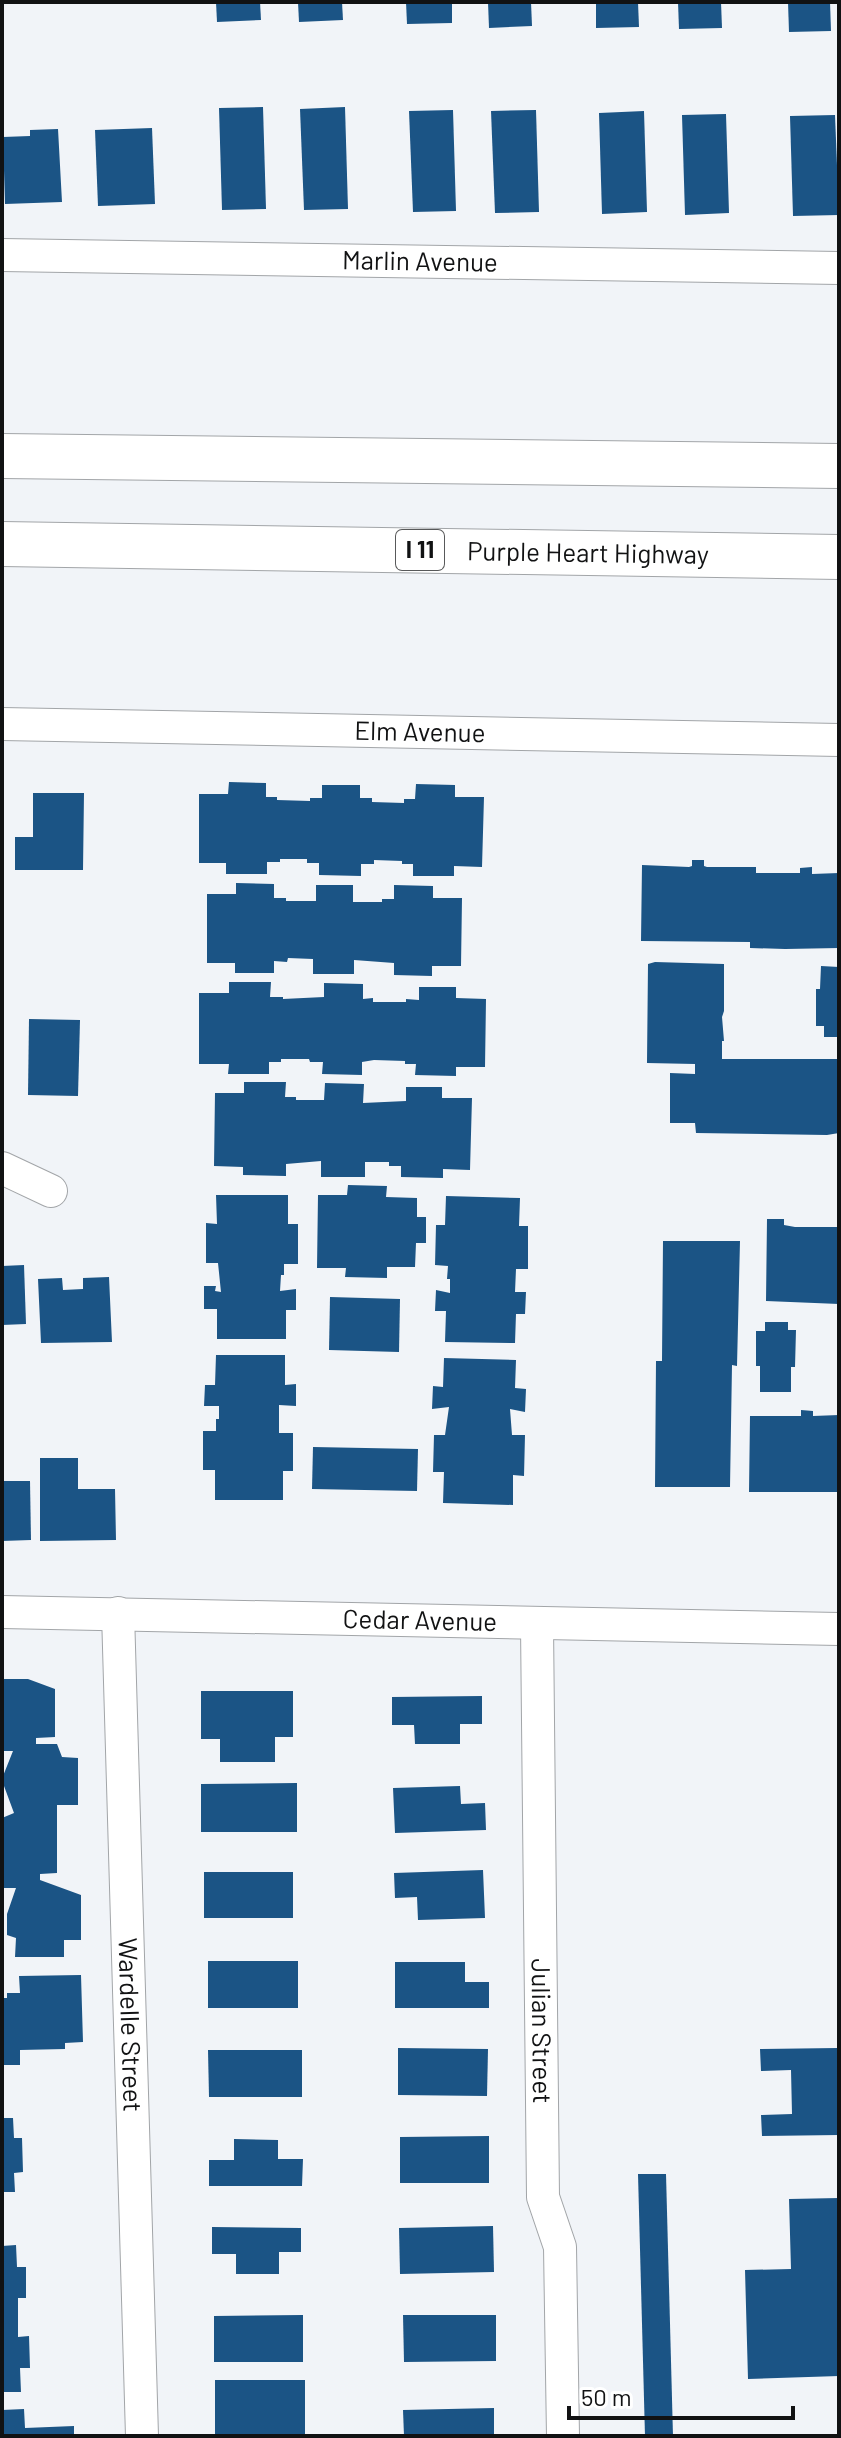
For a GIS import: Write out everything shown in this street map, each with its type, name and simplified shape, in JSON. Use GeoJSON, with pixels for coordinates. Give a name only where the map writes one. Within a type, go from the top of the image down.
{"type":"FeatureCollection","features":[{"type":"Feature","properties":{"kind":"highway"},"geometry":{"type":"LineString","coordinates":[[2,456],[839,466]]}},
{"type":"Feature","properties":{"kind":"highway","name":"Purple Heart Highway"},"geometry":{"type":"LineString","coordinates":[[2,544],[839,557]]}},
{"type":"Feature","properties":{"kind":"street","name":"Marlin Avenue"},"geometry":{"type":"LineString","coordinates":[[2,255],[839,268]]}},
{"type":"Feature","properties":{"kind":"street","name":"Elm Avenue"},"geometry":{"type":"LineString","coordinates":[[2,724],[839,740]]}},
{"type":"Feature","properties":{"kind":"street"},"geometry":{"type":"LineString","coordinates":[[2,1168],[51,1191]]}},
{"type":"Feature","properties":{"kind":"street","name":"Cedar Avenue"},"geometry":{"type":"LineString","coordinates":[[2,1612],[839,1629]]}},
{"type":"Feature","properties":{"kind":"street","name":"Wardelle Street"},"geometry":{"type":"LineString","coordinates":[[118,1613],[142,2436]]}},
{"type":"Feature","properties":{"kind":"street","name":"Julian Street"},"geometry":{"type":"LineString","coordinates":[[537,1625],[543,2197],[560,2247],[563,2436]]}},
{"type":"Feature","properties":{"kind":"building"},"geometry":{"type":"Polygon","coordinates":[[[216,2],[260,2],[261,20],[217,22],[216,2]]]}},
{"type":"Feature","properties":{"kind":"building"},"geometry":{"type":"Polygon","coordinates":[[[298,2],[342,2],[343,20],[299,22],[298,2]]]}},
{"type":"Feature","properties":{"kind":"building"},"geometry":{"type":"Polygon","coordinates":[[[406,2],[452,2],[452,23],[407,24],[406,2]]]}},
{"type":"Feature","properties":{"kind":"building"},"geometry":{"type":"Polygon","coordinates":[[[488,2],[531,2],[532,26],[489,28],[488,2]]]}},
{"type":"Feature","properties":{"kind":"building"},"geometry":{"type":"Polygon","coordinates":[[[596,2],[638,2],[639,27],[596,28],[596,2]]]}},
{"type":"Feature","properties":{"kind":"building"},"geometry":{"type":"Polygon","coordinates":[[[678,2],[721,2],[722,28],[679,29],[678,2]]]}},
{"type":"Feature","properties":{"kind":"building"},"geometry":{"type":"Polygon","coordinates":[[[788,2],[830,2],[831,31],[789,32],[788,2]]]}},
{"type":"Feature","properties":{"kind":"building"},"geometry":{"type":"Polygon","coordinates":[[[263,107],[266,209],[222,210],[219,108],[263,107]]]}},
{"type":"Feature","properties":{"kind":"building"},"geometry":{"type":"Polygon","coordinates":[[[345,107],[348,209],[304,210],[300,109],[345,107]]]}},
{"type":"Feature","properties":{"kind":"building"},"geometry":{"type":"Polygon","coordinates":[[[453,110],[456,211],[413,212],[409,111],[453,110]]]}},
{"type":"Feature","properties":{"kind":"building"},"geometry":{"type":"Polygon","coordinates":[[[536,110],[539,212],[495,213],[491,111],[536,110]]]}},
{"type":"Feature","properties":{"kind":"building"},"geometry":{"type":"Polygon","coordinates":[[[644,111],[647,212],[602,214],[599,113],[644,111]]]}},
{"type":"Feature","properties":{"kind":"building"},"geometry":{"type":"Polygon","coordinates":[[[726,114],[729,213],[685,215],[682,115],[726,114]]]}},
{"type":"Feature","properties":{"kind":"building"},"geometry":{"type":"Polygon","coordinates":[[[835,115],[839,215],[793,216],[790,116],[835,115]]]}},
{"type":"Feature","properties":{"kind":"building"},"geometry":{"type":"Polygon","coordinates":[[[152,128],[155,204],[98,206],[95,130],[152,128]]]}},
{"type":"Feature","properties":{"kind":"building"},"geometry":{"type":"Polygon","coordinates":[[[58,129],[62,202],[5,204],[3,137],[30,136],[30,130],[58,129]]]}},
{"type":"Feature","properties":{"kind":"building"},"geometry":{"type":"Polygon","coordinates":[[[229,782],[266,783],[266,797],[310,801],[310,798],[322,798],[322,785],[360,785],[360,798],[372,798],[372,802],[404,803],[404,799],[415,799],[416,784],[455,785],[455,797],[484,797],[482,867],[454,866],[454,876],[413,876],[413,864],[374,860],[374,864],[361,864],[361,876],[319,875],[319,863],[307,863],[307,859],[280,859],[280,862],[267,862],[267,874],[226,874],[226,863],[199,863],[199,794],[228,794],[229,782]]]}},
{"type":"Feature","properties":{"kind":"building"},"geometry":{"type":"Polygon","coordinates":[[[33,793],[84,793],[83,870],[15,870],[15,837],[33,837],[33,793]]]}},
{"type":"Feature","properties":{"kind":"building"},"geometry":{"type":"Polygon","coordinates":[[[692,860],[704,860],[707,867],[756,867],[756,873],[800,873],[800,868],[812,867],[812,874],[839,873],[839,948],[750,948],[750,942],[641,941],[642,865],[689,867],[692,860]]]}},
{"type":"Feature","properties":{"kind":"building"},"geometry":{"type":"Polygon","coordinates":[[[236,883],[274,884],[274,898],[286,898],[286,901],[316,901],[316,885],[353,885],[353,902],[394,899],[394,885],[433,886],[433,898],[462,898],[461,966],[432,966],[432,976],[394,975],[394,963],[354,960],[354,974],[313,974],[313,959],[274,961],[274,973],[235,973],[235,963],[207,963],[207,894],[236,894],[236,883]]]}},
{"type":"Feature","properties":{"kind":"building"},"geometry":{"type":"Polygon","coordinates":[[[648,964],[724,964],[722,1059],[839,1059],[839,1133],[696,1133],[695,1123],[670,1123],[670,1073],[695,1074],[695,1064],[647,1063],[648,964]]]}},
{"type":"Feature","properties":{"kind":"building"},"geometry":{"type":"Polygon","coordinates":[[[821,966],[839,967],[839,1037],[824,1037],[824,1026],[816,1026],[816,989],[820,989],[821,966]]]}},
{"type":"Feature","properties":{"kind":"building"},"geometry":{"type":"Polygon","coordinates":[[[229,982],[271,982],[270,997],[283,999],[324,997],[324,983],[363,984],[363,999],[373,998],[373,1002],[419,1000],[419,987],[456,987],[456,998],[486,999],[485,1067],[456,1067],[456,1076],[415,1075],[416,1064],[374,1060],[362,1062],[362,1075],[322,1074],[323,1062],[281,1059],[281,1062],[269,1062],[269,1074],[228,1074],[229,1064],[199,1064],[199,993],[229,993],[229,982]]]}},
{"type":"Feature","properties":{"kind":"building"},"geometry":{"type":"Polygon","coordinates":[[[29,1019],[80,1020],[78,1096],[28,1095],[29,1019]]]}},
{"type":"Feature","properties":{"kind":"building"},"geometry":{"type":"Polygon","coordinates":[[[244,1082],[286,1082],[285,1097],[296,1097],[296,1100],[324,1100],[325,1083],[364,1084],[363,1103],[406,1101],[406,1087],[442,1087],[442,1098],[472,1098],[470,1170],[443,1169],[443,1178],[401,1177],[401,1166],[389,1166],[389,1162],[365,1162],[365,1177],[321,1177],[321,1161],[286,1164],[286,1176],[243,1175],[243,1167],[214,1166],[215,1093],[244,1093],[244,1082]]]}},
{"type":"Feature","properties":{"kind":"building"},"geometry":{"type":"Polygon","coordinates":[[[348,1185],[387,1186],[386,1197],[417,1198],[417,1217],[426,1217],[426,1243],[416,1243],[415,1267],[387,1267],[387,1278],[345,1277],[346,1268],[317,1268],[318,1195],[347,1195],[348,1185]]]}},
{"type":"Feature","properties":{"kind":"building"},"geometry":{"type":"Polygon","coordinates":[[[216,1195],[288,1195],[288,1224],[298,1224],[298,1264],[284,1264],[284,1275],[281,1275],[280,1291],[296,1289],[296,1310],[286,1310],[286,1339],[217,1339],[217,1309],[204,1309],[204,1286],[216,1286],[215,1291],[221,1292],[218,1263],[206,1263],[206,1223],[217,1224],[216,1195]]]}},
{"type":"Feature","properties":{"kind":"building"},"geometry":{"type":"Polygon","coordinates":[[[446,1196],[520,1198],[519,1226],[528,1226],[528,1269],[516,1269],[515,1292],[526,1292],[525,1314],[516,1314],[515,1343],[445,1342],[446,1311],[435,1311],[436,1290],[450,1293],[450,1279],[447,1279],[448,1266],[435,1265],[436,1225],[445,1225],[446,1196]]]}},
{"type":"Feature","properties":{"kind":"building"},"geometry":{"type":"Polygon","coordinates":[[[767,1219],[784,1219],[784,1225],[795,1227],[839,1227],[839,1304],[766,1301],[767,1219]]]}},
{"type":"Feature","properties":{"kind":"building"},"geometry":{"type":"Polygon","coordinates":[[[663,1241],[740,1241],[737,1366],[732,1365],[730,1487],[655,1487],[656,1361],[662,1361],[663,1241]]]}},
{"type":"Feature","properties":{"kind":"building"},"geometry":{"type":"Polygon","coordinates":[[[24,1265],[26,1324],[2,1325],[2,1266],[24,1265]]]}},
{"type":"Feature","properties":{"kind":"building"},"geometry":{"type":"Polygon","coordinates":[[[109,1277],[112,1342],[41,1343],[38,1279],[62,1278],[63,1290],[83,1289],[83,1278],[109,1277]]]}},
{"type":"Feature","properties":{"kind":"building"},"geometry":{"type":"Polygon","coordinates":[[[330,1297],[400,1299],[399,1352],[329,1350],[330,1297]]]}},
{"type":"Feature","properties":{"kind":"building"},"geometry":{"type":"Polygon","coordinates":[[[765,1322],[788,1322],[788,1330],[796,1330],[791,1392],[760,1392],[756,1331],[765,1331],[765,1322]]]}},
{"type":"Feature","properties":{"kind":"building"},"geometry":{"type":"Polygon","coordinates":[[[216,1355],[285,1355],[285,1385],[296,1384],[296,1406],[279,1405],[279,1433],[293,1433],[293,1471],[283,1471],[283,1500],[215,1500],[215,1470],[203,1470],[203,1431],[216,1431],[216,1419],[219,1419],[219,1406],[204,1406],[205,1385],[215,1385],[216,1355]]]}},
{"type":"Feature","properties":{"kind":"building"},"geometry":{"type":"Polygon","coordinates":[[[444,1358],[516,1360],[515,1388],[526,1389],[525,1412],[510,1409],[512,1435],[525,1435],[524,1476],[513,1475],[513,1505],[443,1503],[444,1472],[433,1472],[434,1435],[445,1435],[449,1407],[432,1409],[433,1386],[443,1387],[444,1358]]]}},
{"type":"Feature","properties":{"kind":"building"},"geometry":{"type":"Polygon","coordinates":[[[801,1410],[813,1411],[813,1416],[839,1415],[839,1492],[749,1492],[750,1416],[801,1416],[801,1410]]]}},
{"type":"Feature","properties":{"kind":"building"},"geometry":{"type":"Polygon","coordinates":[[[313,1447],[418,1449],[417,1491],[312,1489],[313,1447]]]}},
{"type":"Feature","properties":{"kind":"building"},"geometry":{"type":"Polygon","coordinates":[[[40,1458],[78,1458],[78,1489],[115,1489],[116,1540],[40,1541],[40,1458]]]}},
{"type":"Feature","properties":{"kind":"building"},"geometry":{"type":"Polygon","coordinates":[[[2,1481],[30,1481],[31,1540],[2,1541],[2,1481]]]}},
{"type":"Feature","properties":{"kind":"building"},"geometry":{"type":"Polygon","coordinates":[[[2,1679],[28,1679],[55,1689],[55,1737],[36,1738],[36,1744],[57,1744],[62,1757],[78,1758],[78,1805],[57,1805],[57,1873],[40,1874],[40,1880],[81,1895],[81,1940],[64,1940],[64,1957],[15,1957],[16,1938],[7,1935],[7,1914],[16,1888],[2,1888],[2,1818],[14,1813],[3,1776],[13,1751],[2,1751],[2,1679]]]}},
{"type":"Feature","properties":{"kind":"building"},"geometry":{"type":"Polygon","coordinates":[[[201,1691],[293,1691],[293,1737],[275,1737],[275,1762],[220,1762],[220,1739],[201,1739],[201,1691]]]}},
{"type":"Feature","properties":{"kind":"building"},"geometry":{"type":"Polygon","coordinates":[[[482,1696],[482,1724],[460,1724],[460,1744],[415,1744],[414,1725],[392,1725],[392,1697],[482,1696]]]}},
{"type":"Feature","properties":{"kind":"building"},"geometry":{"type":"Polygon","coordinates":[[[297,1783],[297,1832],[201,1832],[201,1784],[297,1783]]]}},
{"type":"Feature","properties":{"kind":"building"},"geometry":{"type":"Polygon","coordinates":[[[460,1786],[461,1804],[485,1803],[486,1830],[395,1833],[393,1788],[460,1786]]]}},
{"type":"Feature","properties":{"kind":"building"},"geometry":{"type":"Polygon","coordinates":[[[483,1870],[485,1918],[418,1920],[417,1897],[395,1898],[394,1873],[483,1870]]]}},
{"type":"Feature","properties":{"kind":"building"},"geometry":{"type":"Polygon","coordinates":[[[204,1872],[293,1872],[293,1918],[204,1918],[204,1872]]]}},
{"type":"Feature","properties":{"kind":"building"},"geometry":{"type":"Polygon","coordinates":[[[208,1961],[298,1961],[298,2008],[208,2008],[208,1961]]]}},
{"type":"Feature","properties":{"kind":"building"},"geometry":{"type":"Polygon","coordinates":[[[395,1962],[465,1962],[465,1982],[489,1982],[489,2008],[395,2008],[395,1962]]]}},
{"type":"Feature","properties":{"kind":"building"},"geometry":{"type":"Polygon","coordinates":[[[81,1975],[83,2042],[65,2043],[65,2049],[20,2050],[20,2065],[2,2065],[2,1998],[7,1998],[7,1993],[20,1993],[19,1976],[81,1975]]]}},
{"type":"Feature","properties":{"kind":"building"},"geometry":{"type":"Polygon","coordinates":[[[398,2048],[488,2049],[487,2096],[398,2095],[398,2048]]]}},
{"type":"Feature","properties":{"kind":"building"},"geometry":{"type":"Polygon","coordinates":[[[837,2048],[839,2135],[762,2136],[761,2115],[792,2114],[791,2070],[761,2071],[760,2049],[837,2048]]]}},
{"type":"Feature","properties":{"kind":"building"},"geometry":{"type":"Polygon","coordinates":[[[208,2050],[302,2050],[302,2097],[209,2097],[208,2050]]]}},
{"type":"Feature","properties":{"kind":"building"},"geometry":{"type":"Polygon","coordinates":[[[2,2118],[13,2118],[14,2138],[22,2138],[23,2172],[14,2173],[15,2192],[2,2192],[2,2118]]]}},
{"type":"Feature","properties":{"kind":"building"},"geometry":{"type":"Polygon","coordinates":[[[489,2136],[489,2183],[400,2183],[400,2137],[489,2136]]]}},
{"type":"Feature","properties":{"kind":"building"},"geometry":{"type":"Polygon","coordinates":[[[234,2139],[278,2140],[278,2159],[303,2159],[302,2186],[209,2186],[209,2160],[234,2160],[234,2139]]]}},
{"type":"Feature","properties":{"kind":"building"},"geometry":{"type":"Polygon","coordinates":[[[638,2174],[666,2174],[673,2436],[645,2436],[638,2174]]]}},
{"type":"Feature","properties":{"kind":"building"},"geometry":{"type":"Polygon","coordinates":[[[839,2198],[839,2376],[748,2379],[745,2270],[791,2269],[789,2199],[839,2198]]]}},
{"type":"Feature","properties":{"kind":"building"},"geometry":{"type":"Polygon","coordinates":[[[493,2226],[494,2272],[400,2274],[399,2228],[493,2226]]]}},
{"type":"Feature","properties":{"kind":"building"},"geometry":{"type":"Polygon","coordinates":[[[212,2227],[301,2228],[301,2252],[279,2252],[279,2274],[236,2274],[236,2254],[212,2254],[212,2227]]]}},
{"type":"Feature","properties":{"kind":"building"},"geometry":{"type":"Polygon","coordinates":[[[16,2245],[17,2267],[26,2267],[26,2298],[18,2298],[18,2337],[29,2336],[30,2368],[20,2368],[21,2392],[2,2392],[2,2246],[16,2245]]]}},
{"type":"Feature","properties":{"kind":"building"},"geometry":{"type":"Polygon","coordinates":[[[303,2315],[303,2362],[214,2362],[214,2316],[303,2315]]]}},
{"type":"Feature","properties":{"kind":"building"},"geometry":{"type":"Polygon","coordinates":[[[403,2315],[496,2315],[496,2361],[404,2362],[403,2315]]]}},
{"type":"Feature","properties":{"kind":"building"},"geometry":{"type":"Polygon","coordinates":[[[215,2380],[305,2380],[305,2436],[215,2436],[215,2380]]]}},
{"type":"Feature","properties":{"kind":"building"},"geometry":{"type":"Polygon","coordinates":[[[494,2408],[494,2436],[404,2436],[403,2410],[494,2408]]]}},
{"type":"Feature","properties":{"kind":"building"},"geometry":{"type":"Polygon","coordinates":[[[24,2409],[25,2428],[74,2426],[74,2436],[2,2436],[2,2410],[24,2409]]]}}]}
